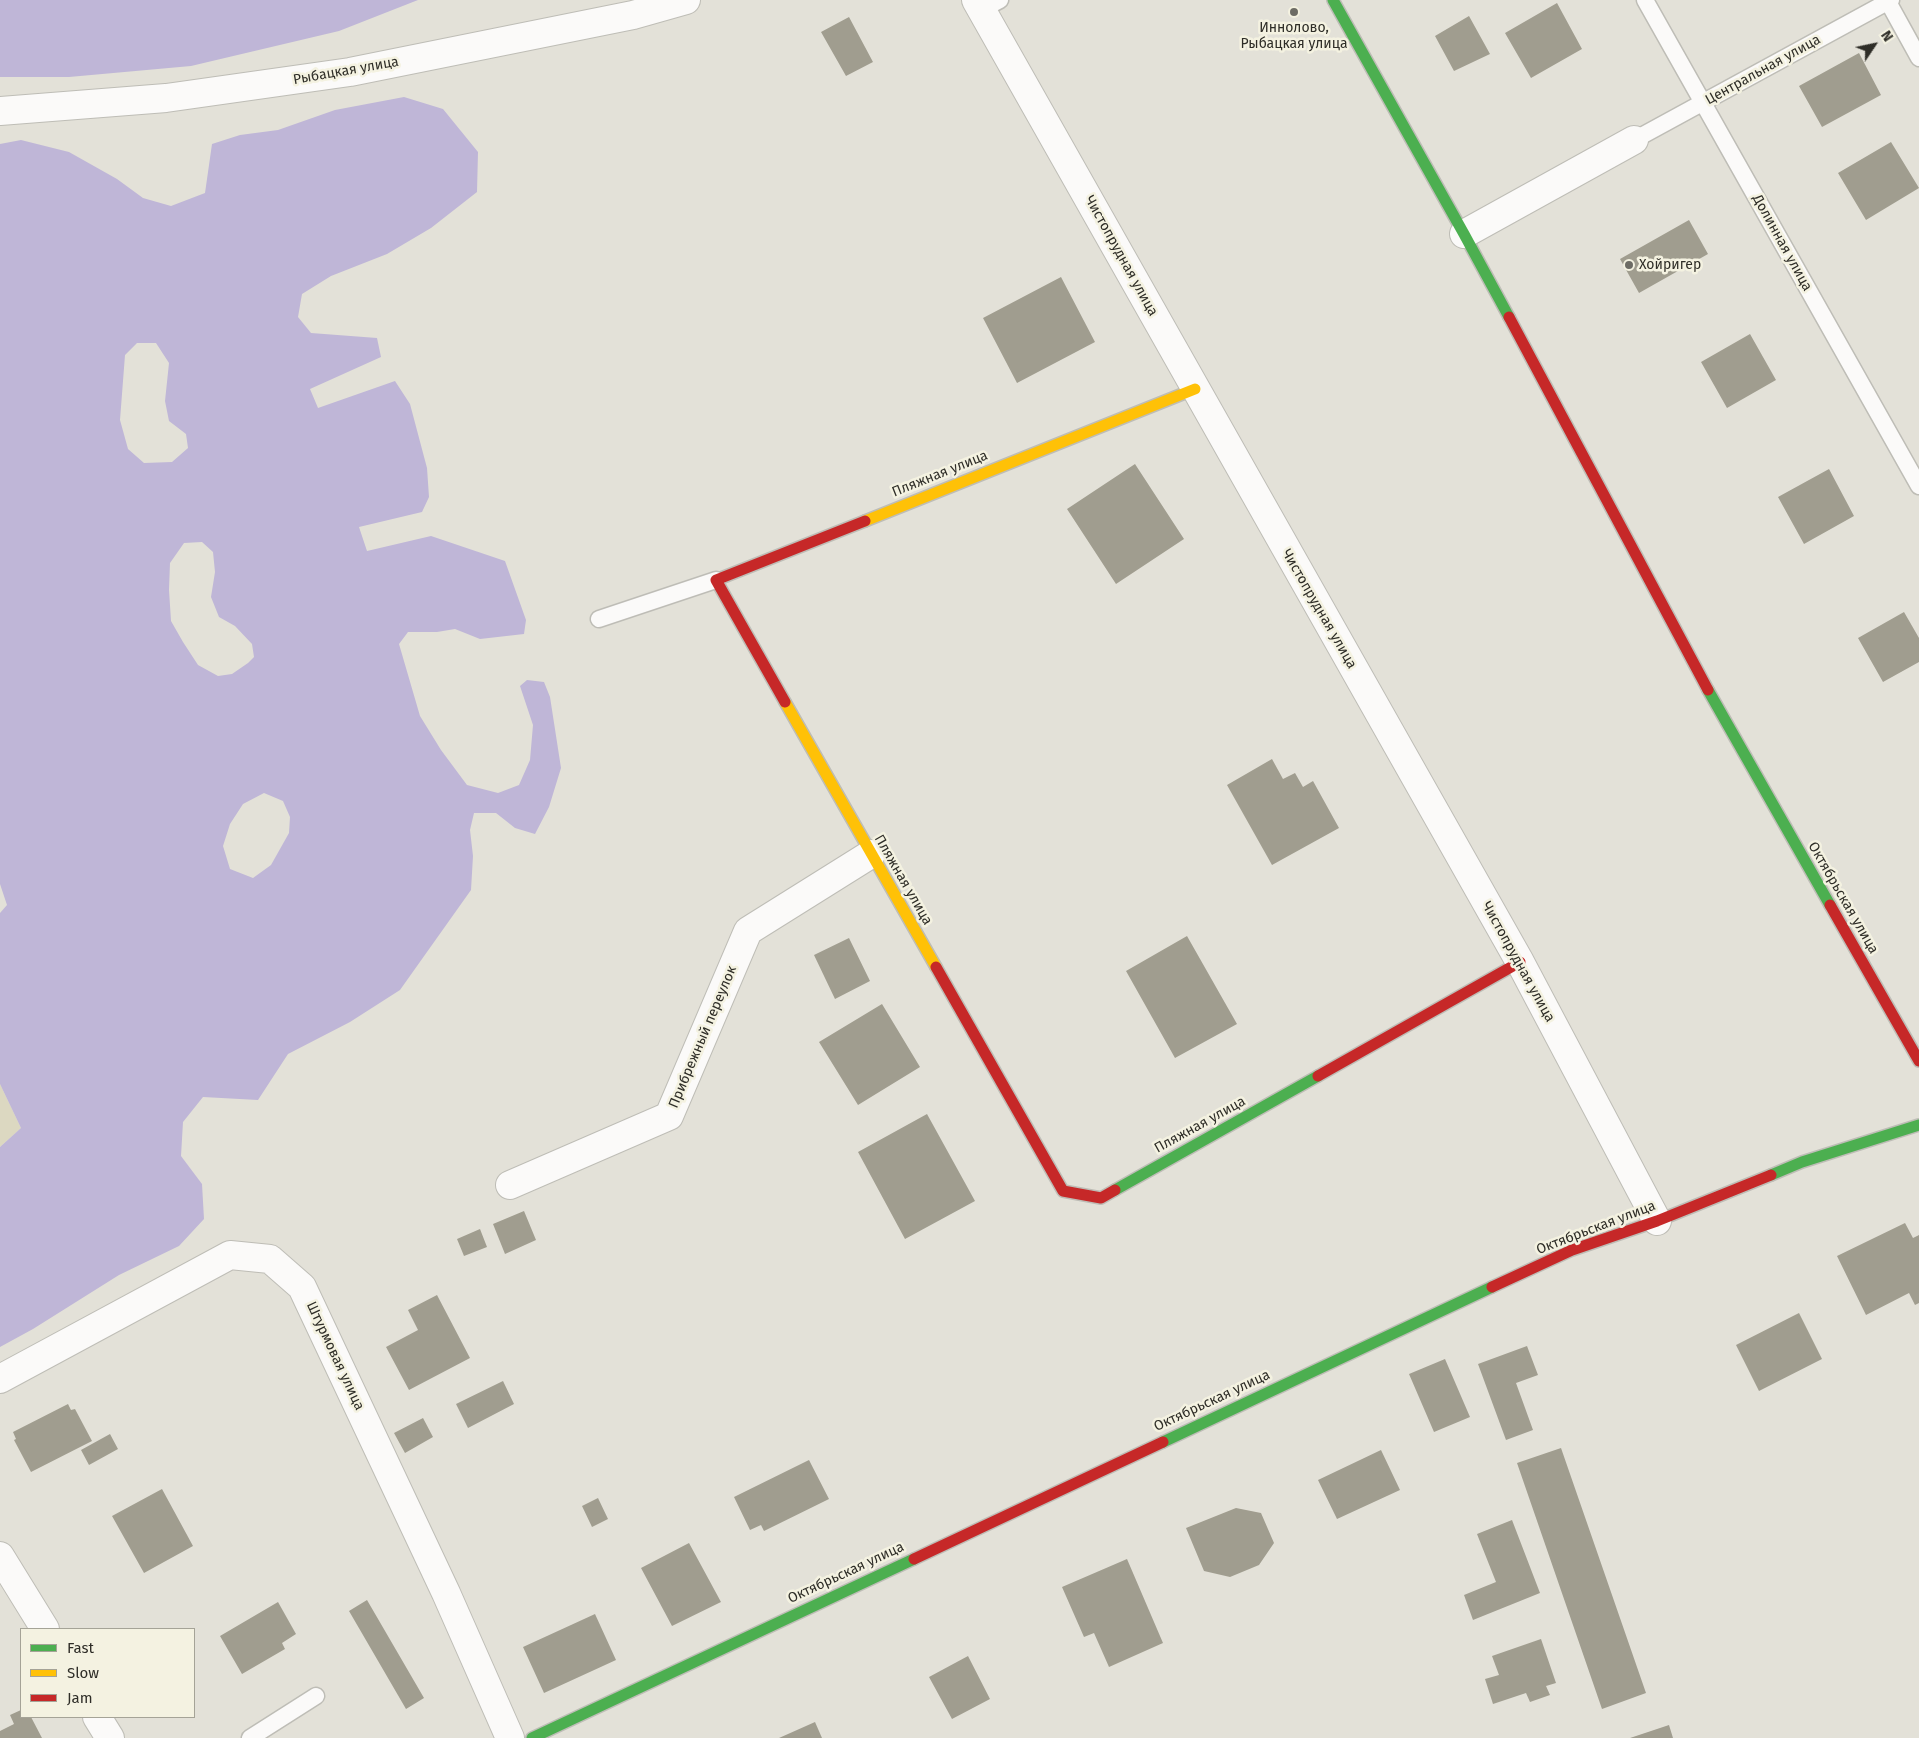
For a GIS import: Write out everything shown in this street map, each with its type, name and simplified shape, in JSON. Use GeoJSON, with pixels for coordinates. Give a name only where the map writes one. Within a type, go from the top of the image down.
{"type":"FeatureCollection","features":[{"type":"Feature","properties":{"kind":"street","name":"Рыбацкая улица"},"geometry":{"type":"LineString","coordinates":[[0,111],[166,98],[350,72],[633,15],[686,0]]}},
{"type":"Feature","properties":{"kind":"street","name":"Октябрьская улица"},"geometry":{"type":"LineString","coordinates":[[1332,0],[1464,234],[1700,676],[1919,1061]]}},
{"type":"Feature","properties":{"kind":"street","name":"Чистопрудная улица"},"geometry":{"type":"LineString","coordinates":[[986,3],[1014,64],[1195,389],[1520,962],[1657,1221]]}},
{"type":"Feature","properties":{"kind":"street"},"geometry":{"type":"LineString","coordinates":[[1464,234],[1634,140]]}},
{"type":"Feature","properties":{"kind":"street","name":"Пляжная улица"},"geometry":{"type":"LineString","coordinates":[[1195,389],[716,580],[1063,1191],[1101,1198],[1520,962]]}},
{"type":"Feature","properties":{"kind":"street","name":"Прибрежный переулок"},"geometry":{"type":"LineString","coordinates":[[510,1185],[670,1116],[748,931],[870,854]]}},
{"type":"Feature","properties":{"kind":"street","name":"Октябрьская улица"},"geometry":{"type":"LineString","coordinates":[[532,1738],[1572,1250],[1657,1221],[1802,1162],[1919,1124]]}},
{"type":"Feature","properties":{"kind":"street","name":"Штурмовая улица"},"geometry":{"type":"LineString","coordinates":[[0,1379],[230,1255],[270,1259],[302,1287],[446,1592],[510,1738]]}},
{"type":"Feature","properties":{"kind":"street"},"geometry":{"type":"LineString","coordinates":[[0,1556],[43,1628]]}},
{"type":"Feature","properties":{"kind":"street"},"geometry":{"type":"LineString","coordinates":[[98,1718],[110,1738]]}},
{"type":"Feature","properties":{"kind":"lane","name":"Долинная улица"},"geometry":{"type":"LineString","coordinates":[[1645,0],[1919,486]]}},
{"type":"Feature","properties":{"kind":"lane","name":"Центральная улица"},"geometry":{"type":"LineString","coordinates":[[1634,140],[1888,1]]}},
{"type":"Feature","properties":{"kind":"lane"},"geometry":{"type":"LineString","coordinates":[[1888,1],[1919,58]]}},
{"type":"Feature","properties":{"kind":"lane"},"geometry":{"type":"LineString","coordinates":[[599,619],[716,580]]}},
{"type":"Feature","properties":{"kind":"lane"},"geometry":{"type":"LineString","coordinates":[[250,1738],[316,1696]]}},
{"type":"Feature","properties":{"kind":"shaded area"},"geometry":{"type":"Polygon","coordinates":[[[0,0],[418,0],[339,31],[191,66],[69,77],[0,77],[0,0]]]}},
{"type":"Feature","properties":{"kind":"shaded area"},"geometry":{"type":"Polygon","coordinates":[[[404,97],[443,109],[478,152],[477,192],[431,228],[387,254],[331,276],[302,294],[298,317],[311,333],[377,338],[381,357],[310,389],[318,408],[395,381],[410,404],[427,468],[429,497],[422,512],[359,527],[367,551],[431,536],[505,561],[526,620],[524,634],[480,639],[455,629],[437,632],[408,632],[399,644],[420,716],[441,750],[467,785],[498,793],[519,785],[530,760],[533,725],[520,686],[527,680],[544,682],[550,697],[561,768],[549,807],[535,834],[515,828],[496,813],[474,813],[470,830],[473,856],[471,890],[400,990],[350,1022],[288,1054],[258,1100],[203,1097],[183,1122],[181,1156],[202,1184],[204,1219],[179,1246],[119,1275],[33,1329],[0,1347],[0,1147],[21,1128],[0,1084],[0,913],[7,905],[0,884],[0,144],[21,140],[69,152],[117,179],[143,198],[171,206],[205,193],[212,144],[240,135],[278,130],[335,110],[404,97]],[[137,343],[125,355],[120,420],[128,449],[144,463],[172,462],[188,448],[186,434],[169,421],[165,401],[169,363],[156,343],[137,343]],[[202,542],[184,543],[170,563],[171,621],[198,665],[218,676],[232,674],[254,657],[252,644],[235,626],[219,617],[211,597],[215,572],[213,552],[202,542]],[[264,793],[243,804],[230,824],[223,846],[230,869],[253,878],[271,865],[289,833],[290,817],[283,801],[264,793]]]}},
{"type":"Feature","properties":{"kind":"shaded area"},"geometry":{"type":"Polygon","coordinates":[[[0,1084],[21,1128],[0,1147],[0,1084]]]}},
{"type":"Feature","properties":{"kind":"building"},"geometry":{"type":"Polygon","coordinates":[[[1557,3],[1582,49],[1531,78],[1505,33],[1557,3]]]}},
{"type":"Feature","properties":{"kind":"building"},"geometry":{"type":"Polygon","coordinates":[[[1469,16],[1490,54],[1454,71],[1435,36],[1469,16]]]}},
{"type":"Feature","properties":{"kind":"building"},"geometry":{"type":"Polygon","coordinates":[[[849,17],[873,62],[846,76],[821,32],[849,17]]]}},
{"type":"Feature","properties":{"kind":"building"},"geometry":{"type":"Polygon","coordinates":[[[1859,53],[1881,95],[1822,127],[1799,86],[1859,53]]]}},
{"type":"Feature","properties":{"kind":"building"},"geometry":{"type":"Polygon","coordinates":[[[1891,142],[1919,188],[1866,220],[1838,173],[1891,142]]]}},
{"type":"Feature","properties":{"kind":"building"},"geometry":{"type":"Polygon","coordinates":[[[1689,220],[1708,254],[1639,293],[1620,259],[1689,220]]]}},
{"type":"Feature","properties":{"kind":"building"},"geometry":{"type":"Polygon","coordinates":[[[1061,277],[1095,342],[1017,383],[983,318],[1061,277]]]}},
{"type":"Feature","properties":{"kind":"building"},"geometry":{"type":"Polygon","coordinates":[[[1750,334],[1776,380],[1727,408],[1701,362],[1750,334]]]}},
{"type":"Feature","properties":{"kind":"building"},"geometry":{"type":"Polygon","coordinates":[[[1135,464],[1184,539],[1116,584],[1067,509],[1135,464]]]}},
{"type":"Feature","properties":{"kind":"building"},"geometry":{"type":"Polygon","coordinates":[[[1829,469],[1854,516],[1804,544],[1778,497],[1829,469]]]}},
{"type":"Feature","properties":{"kind":"building"},"geometry":{"type":"Polygon","coordinates":[[[1904,612],[1919,638],[1919,662],[1883,682],[1858,638],[1904,612]]]}},
{"type":"Feature","properties":{"kind":"building"},"geometry":{"type":"Polygon","coordinates":[[[1272,759],[1283,779],[1295,773],[1303,787],[1313,781],[1339,828],[1272,865],[1227,785],[1272,759]]]}},
{"type":"Feature","properties":{"kind":"building"},"geometry":{"type":"Polygon","coordinates":[[[1187,936],[1237,1024],[1175,1058],[1126,971],[1187,936]]]}},
{"type":"Feature","properties":{"kind":"building"},"geometry":{"type":"Polygon","coordinates":[[[849,938],[870,981],[835,999],[814,955],[849,938]]]}},
{"type":"Feature","properties":{"kind":"building"},"geometry":{"type":"Polygon","coordinates":[[[882,1004],[920,1067],[858,1105],[819,1042],[882,1004]]]}},
{"type":"Feature","properties":{"kind":"building"},"geometry":{"type":"Polygon","coordinates":[[[927,1114],[975,1201],[905,1239],[858,1152],[927,1114]]]}},
{"type":"Feature","properties":{"kind":"building"},"geometry":{"type":"Polygon","coordinates":[[[524,1211],[536,1240],[505,1254],[493,1224],[524,1211]]]}},
{"type":"Feature","properties":{"kind":"building"},"geometry":{"type":"Polygon","coordinates":[[[1905,1223],[1913,1238],[1919,1235],[1919,1303],[1915,1305],[1909,1293],[1866,1315],[1837,1256],[1905,1223]]]}},
{"type":"Feature","properties":{"kind":"building"},"geometry":{"type":"Polygon","coordinates":[[[480,1229],[487,1247],[464,1256],[457,1239],[480,1229]]]}},
{"type":"Feature","properties":{"kind":"building"},"geometry":{"type":"Polygon","coordinates":[[[437,1295],[470,1358],[409,1390],[386,1347],[418,1330],[408,1310],[437,1295]]]}},
{"type":"Feature","properties":{"kind":"building"},"geometry":{"type":"Polygon","coordinates":[[[1799,1313],[1822,1359],[1759,1391],[1736,1345],[1799,1313]]]}},
{"type":"Feature","properties":{"kind":"building"},"geometry":{"type":"Polygon","coordinates":[[[1527,1346],[1538,1375],[1516,1383],[1533,1430],[1506,1440],[1478,1364],[1527,1346]]]}},
{"type":"Feature","properties":{"kind":"building"},"geometry":{"type":"Polygon","coordinates":[[[1445,1359],[1470,1417],[1434,1432],[1409,1374],[1445,1359]]]}},
{"type":"Feature","properties":{"kind":"building"},"geometry":{"type":"Polygon","coordinates":[[[503,1381],[514,1404],[468,1428],[456,1404],[503,1381]]]}},
{"type":"Feature","properties":{"kind":"building"},"geometry":{"type":"Polygon","coordinates":[[[68,1404],[71,1410],[75,1409],[92,1441],[31,1472],[14,1440],[16,1439],[13,1432],[68,1404]]]}},
{"type":"Feature","properties":{"kind":"building"},"geometry":{"type":"Polygon","coordinates":[[[423,1418],[433,1437],[405,1453],[394,1433],[423,1418]]]}},
{"type":"Feature","properties":{"kind":"building"},"geometry":{"type":"Polygon","coordinates":[[[110,1434],[118,1449],[89,1465],[81,1450],[110,1434]]]}},
{"type":"Feature","properties":{"kind":"building"},"geometry":{"type":"Polygon","coordinates":[[[1561,1448],[1646,1693],[1602,1709],[1517,1463],[1561,1448]]]}},
{"type":"Feature","properties":{"kind":"building"},"geometry":{"type":"Polygon","coordinates":[[[1381,1450],[1400,1490],[1337,1519],[1318,1480],[1381,1450]]]}},
{"type":"Feature","properties":{"kind":"building"},"geometry":{"type":"Polygon","coordinates":[[[809,1460],[829,1499],[764,1531],[761,1525],[750,1530],[734,1497],[809,1460]]]}},
{"type":"Feature","properties":{"kind":"building"},"geometry":{"type":"Polygon","coordinates":[[[162,1489],[193,1546],[144,1573],[112,1516],[162,1489]]]}},
{"type":"Feature","properties":{"kind":"building"},"geometry":{"type":"Polygon","coordinates":[[[598,1498],[608,1519],[592,1527],[582,1506],[598,1498]]]}},
{"type":"Feature","properties":{"kind":"building"},"geometry":{"type":"Polygon","coordinates":[[[1236,1508],[1261,1513],[1274,1543],[1259,1565],[1230,1577],[1204,1571],[1186,1528],[1236,1508]]]}},
{"type":"Feature","properties":{"kind":"building"},"geometry":{"type":"Polygon","coordinates":[[[1512,1520],[1540,1593],[1473,1620],[1464,1595],[1496,1582],[1477,1534],[1512,1520]]]}},
{"type":"Feature","properties":{"kind":"building"},"geometry":{"type":"Polygon","coordinates":[[[689,1543],[721,1602],[672,1626],[641,1568],[689,1543]]]}},
{"type":"Feature","properties":{"kind":"building"},"geometry":{"type":"Polygon","coordinates":[[[1127,1559],[1163,1643],[1109,1667],[1094,1633],[1084,1637],[1062,1587],[1127,1559]]]}},
{"type":"Feature","properties":{"kind":"building"},"geometry":{"type":"Polygon","coordinates":[[[367,1600],[424,1698],[406,1709],[349,1611],[367,1600]]]}},
{"type":"Feature","properties":{"kind":"building"},"geometry":{"type":"Polygon","coordinates":[[[278,1602],[296,1634],[282,1643],[285,1649],[242,1674],[220,1636],[278,1602]]]}},
{"type":"Feature","properties":{"kind":"building"},"geometry":{"type":"Polygon","coordinates":[[[595,1614],[616,1660],[544,1693],[523,1647],[595,1614]]]}},
{"type":"Feature","properties":{"kind":"building"},"geometry":{"type":"Polygon","coordinates":[[[1541,1639],[1556,1683],[1546,1686],[1550,1695],[1530,1702],[1526,1693],[1493,1704],[1485,1679],[1499,1675],[1492,1656],[1541,1639]]]}},
{"type":"Feature","properties":{"kind":"building"},"geometry":{"type":"Polygon","coordinates":[[[968,1656],[990,1699],[952,1719],[929,1677],[968,1656]]]}},
{"type":"Feature","properties":{"kind":"building"},"geometry":{"type":"Polygon","coordinates":[[[20,1710],[20,1718],[32,1718],[42,1738],[0,1738],[0,1731],[14,1724],[10,1715],[20,1710]]]}},
{"type":"Feature","properties":{"kind":"building"},"geometry":{"type":"Polygon","coordinates":[[[815,1722],[822,1738],[779,1738],[815,1722]]]}},
{"type":"Feature","properties":{"kind":"building"},"geometry":{"type":"Polygon","coordinates":[[[1669,1725],[1673,1738],[1630,1738],[1669,1725]]]}},
{"type":"Feature","properties":{"kind":"traffic: fast"},"geometry":{"type":"LineString","coordinates":[[1333,0],[1509,317]]}},
{"type":"Feature","properties":{"kind":"traffic: fast"},"geometry":{"type":"LineString","coordinates":[[1708,690],[1830,905]]}},
{"type":"Feature","properties":{"kind":"traffic: fast"},"geometry":{"type":"LineString","coordinates":[[1115,1190],[1318,1076]]}},
{"type":"Feature","properties":{"kind":"traffic: fast"},"geometry":{"type":"LineString","coordinates":[[1771,1175],[1802,1162],[1919,1125]]}},
{"type":"Feature","properties":{"kind":"traffic: fast"},"geometry":{"type":"LineString","coordinates":[[1163,1442],[1492,1287]]}},
{"type":"Feature","properties":{"kind":"traffic: fast"},"geometry":{"type":"LineString","coordinates":[[532,1738],[914,1559]]}},
{"type":"Feature","properties":{"kind":"traffic: slow"},"geometry":{"type":"LineString","coordinates":[[865,521],[1195,389]]}},
{"type":"Feature","properties":{"kind":"traffic: slow"},"geometry":{"type":"LineString","coordinates":[[785,702],[936,967]]}},
{"type":"Feature","properties":{"kind":"traffic: jam"},"geometry":{"type":"LineString","coordinates":[[1509,317],[1708,690]]}},
{"type":"Feature","properties":{"kind":"traffic: jam"},"geometry":{"type":"LineString","coordinates":[[785,702],[716,580],[865,521]]}},
{"type":"Feature","properties":{"kind":"traffic: jam"},"geometry":{"type":"LineString","coordinates":[[1830,905],[1919,1061]]}},
{"type":"Feature","properties":{"kind":"traffic: jam"},"geometry":{"type":"LineString","coordinates":[[1318,1076],[1520,962]]}},
{"type":"Feature","properties":{"kind":"traffic: jam"},"geometry":{"type":"LineString","coordinates":[[936,967],[1063,1191],[1101,1198],[1115,1190]]}},
{"type":"Feature","properties":{"kind":"traffic: jam"},"geometry":{"type":"LineString","coordinates":[[1492,1287],[1572,1250],[1657,1221],[1771,1175]]}},
{"type":"Feature","properties":{"kind":"traffic: jam"},"geometry":{"type":"LineString","coordinates":[[914,1559],[1163,1442]]}},
{"type":"Feature","properties":{"kind":"place","name":"Иннолово, Рыбацкая улица"},"geometry":{"type":"Point","coordinates":[1294,12]}},
{"type":"Feature","properties":{"kind":"place","name":"Хойригер"},"geometry":{"type":"Point","coordinates":[1629,265]}}]}
